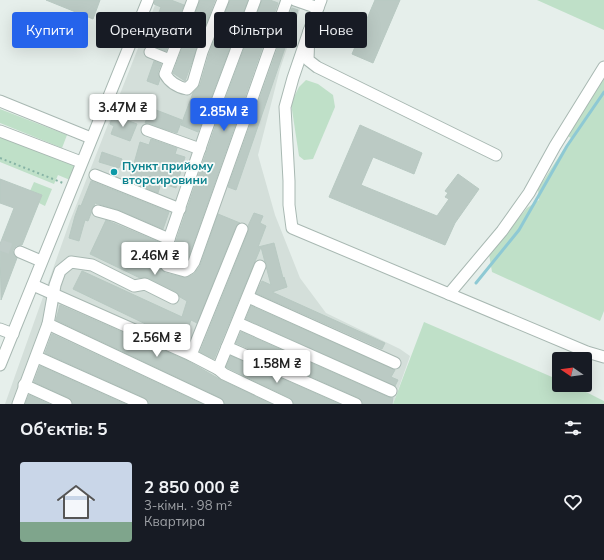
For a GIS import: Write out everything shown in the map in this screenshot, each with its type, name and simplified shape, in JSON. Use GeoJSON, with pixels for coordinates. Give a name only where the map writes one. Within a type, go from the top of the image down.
{"type":"FeatureCollection","features":[{"type":"Feature","properties":{"kind":"street"},"geometry":{"type":"LineString","coordinates":[[0,365],[81,162],[148,0]]}},
{"type":"Feature","properties":{"kind":"street"},"geometry":{"type":"LineString","coordinates":[[175,48],[165,74],[176,86],[187,89],[190,87],[223,0]]}},
{"type":"Feature","properties":{"kind":"street"},"geometry":{"type":"LineString","coordinates":[[255,0],[200,149],[169,239],[164,262],[167,266],[186,271],[194,262],[287,0]]}},
{"type":"Feature","properties":{"kind":"street"},"geometry":{"type":"LineString","coordinates":[[295,0],[320,4]]}},
{"type":"Feature","properties":{"kind":"street"},"geometry":{"type":"LineString","coordinates":[[187,12],[191,1]]}},
{"type":"Feature","properties":{"kind":"street"},"geometry":{"type":"LineString","coordinates":[[305,43],[285,107],[289,205],[292,228],[604,357]]}},
{"type":"Feature","properties":{"kind":"street"},"geometry":{"type":"LineString","coordinates":[[308,48],[308,60],[317,67],[496,155]]}},
{"type":"Feature","properties":{"kind":"street"},"geometry":{"type":"LineString","coordinates":[[150,52],[170,60]]}},
{"type":"Feature","properties":{"kind":"street"},"geometry":{"type":"LineString","coordinates":[[449,294],[502,231],[529,193],[555,146],[604,67]]}},
{"type":"Feature","properties":{"kind":"street"},"geometry":{"type":"LineString","coordinates":[[0,102],[91,138]]}},
{"type":"Feature","properties":{"kind":"street"},"geometry":{"type":"LineString","coordinates":[[0,130],[81,162]]}},
{"type":"Feature","properties":{"kind":"street"},"geometry":{"type":"LineString","coordinates":[[147,130],[200,149]]}},
{"type":"Feature","properties":{"kind":"street"},"geometry":{"type":"LineString","coordinates":[[95,175],[180,209]]}},
{"type":"Feature","properties":{"kind":"street"},"geometry":{"type":"LineString","coordinates":[[98,211],[116,216],[169,239]]}},
{"type":"Feature","properties":{"kind":"street"},"geometry":{"type":"LineString","coordinates":[[191,356],[242,229]]}},
{"type":"Feature","properties":{"kind":"street"},"geometry":{"type":"LineString","coordinates":[[20,252],[41,261]]}},
{"type":"Feature","properties":{"kind":"street"},"geometry":{"type":"LineString","coordinates":[[18,404],[24,385],[37,357],[48,324],[60,272],[71,262],[92,265],[134,286],[145,284],[173,298]]}},
{"type":"Feature","properties":{"kind":"street"},"geometry":{"type":"LineString","coordinates":[[218,369],[260,266]]}},
{"type":"Feature","properties":{"kind":"street"},"geometry":{"type":"LineString","coordinates":[[33,285],[191,356],[218,369],[224,374],[287,404]]}},
{"type":"Feature","properties":{"kind":"street"},"geometry":{"type":"LineString","coordinates":[[248,297],[395,363]]}},
{"type":"Feature","properties":{"kind":"street"},"geometry":{"type":"LineString","coordinates":[[238,322],[391,391]]}},
{"type":"Feature","properties":{"kind":"street"},"geometry":{"type":"LineString","coordinates":[[48,324],[218,404]]}},
{"type":"Feature","properties":{"kind":"street"},"geometry":{"type":"LineString","coordinates":[[0,329],[12,334]]}},
{"type":"Feature","properties":{"kind":"street"},"geometry":{"type":"LineString","coordinates":[[227,347],[356,404]]}},
{"type":"Feature","properties":{"kind":"street"},"geometry":{"type":"LineString","coordinates":[[37,357],[142,404]]}},
{"type":"Feature","properties":{"kind":"street"},"geometry":{"type":"LineString","coordinates":[[24,385],[66,404]]}},
{"type":"Feature","properties":{"kind":"path"},"geometry":{"type":"LineString","coordinates":[[0,158],[72,186]]}},
{"type":"Feature","properties":{"kind":"shaded area"},"geometry":{"type":"Polygon","coordinates":[[[157,0],[284,0],[301,6],[297,18],[297,12],[214,12],[214,48],[287,48],[280,69],[258,155],[275,215],[300,278],[326,313],[400,349],[410,356],[393,404],[5,404],[70,221],[138,48],[206,48],[206,12],[152,12],[157,0]]]}},
{"type":"Feature","properties":{"kind":"green space"},"geometry":{"type":"Polygon","coordinates":[[[537,0],[604,0],[604,30],[537,0]]]}},
{"type":"Feature","properties":{"kind":"green space"},"geometry":{"type":"Polygon","coordinates":[[[604,75],[604,311],[600,321],[492,272],[489,254],[527,208],[539,200],[538,189],[571,138],[566,135],[604,75]]]}},
{"type":"Feature","properties":{"kind":"green space"},"geometry":{"type":"Polygon","coordinates":[[[306,80],[318,84],[333,95],[335,107],[313,159],[304,160],[299,156],[291,103],[299,87],[306,80]]]}},
{"type":"Feature","properties":{"kind":"green space"},"geometry":{"type":"Polygon","coordinates":[[[0,109],[67,135],[62,148],[0,123],[0,109]]]}},
{"type":"Feature","properties":{"kind":"green space"},"geometry":{"type":"Polygon","coordinates":[[[0,133],[72,161],[76,167],[70,180],[58,175],[54,184],[0,162],[0,133]]]}},
{"type":"Feature","properties":{"kind":"green space"},"geometry":{"type":"Polygon","coordinates":[[[34,182],[52,189],[45,206],[39,203],[42,195],[30,191],[34,182]]]}},
{"type":"Feature","properties":{"kind":"green space"},"geometry":{"type":"Polygon","coordinates":[[[424,322],[552,377],[552,392],[586,392],[604,401],[604,404],[393,404],[424,322]]]}},
{"type":"Feature","properties":{"kind":"building"},"geometry":{"type":"Polygon","coordinates":[[[46,0],[100,0],[93,19],[88,17],[88,12],[76,12],[46,0]]]}},
{"type":"Feature","properties":{"kind":"building"},"geometry":{"type":"Polygon","coordinates":[[[155,0],[171,0],[184,5],[181,12],[159,12],[161,7],[154,4],[155,0]]]}},
{"type":"Feature","properties":{"kind":"building"},"geometry":{"type":"Polygon","coordinates":[[[200,0],[215,0],[206,24],[206,12],[196,12],[200,0]]]}},
{"type":"Feature","properties":{"kind":"building"},"geometry":{"type":"Polygon","coordinates":[[[230,0],[248,0],[243,12],[225,12],[230,0]]]}},
{"type":"Feature","properties":{"kind":"building"},"geometry":{"type":"Polygon","coordinates":[[[262,0],[270,0],[278,3],[275,12],[258,12],[262,0]]]}},
{"type":"Feature","properties":{"kind":"building"},"geometry":{"type":"Polygon","coordinates":[[[375,0],[400,0],[373,63],[352,54],[355,48],[367,48],[367,19],[375,0]]]}},
{"type":"Feature","properties":{"kind":"building"},"geometry":{"type":"Polygon","coordinates":[[[292,8],[298,10],[297,13],[291,12],[292,8]]]}},
{"type":"Feature","properties":{"kind":"building"},"geometry":{"type":"Polygon","coordinates":[[[214,41],[214,48],[230,48],[198,132],[181,125],[193,93],[200,85],[214,41]]]}},
{"type":"Feature","properties":{"kind":"building"},"geometry":{"type":"Polygon","coordinates":[[[158,48],[167,48],[166,51],[158,48]]]}},
{"type":"Feature","properties":{"kind":"building"},"geometry":{"type":"Polygon","coordinates":[[[182,48],[197,48],[185,81],[173,73],[182,48]]]}},
{"type":"Feature","properties":{"kind":"building"},"geometry":{"type":"Polygon","coordinates":[[[244,48],[262,48],[188,259],[184,263],[172,260],[176,241],[244,48]]]}},
{"type":"Feature","properties":{"kind":"building"},"geometry":{"type":"Polygon","coordinates":[[[278,48],[285,48],[236,190],[228,187],[278,48]]]}},
{"type":"Feature","properties":{"kind":"building"},"geometry":{"type":"Polygon","coordinates":[[[154,61],[161,64],[158,72],[160,79],[158,85],[147,81],[154,61]]]}},
{"type":"Feature","properties":{"kind":"building"},"geometry":{"type":"Polygon","coordinates":[[[151,108],[182,120],[177,133],[145,123],[151,108]]]}},
{"type":"Feature","properties":{"kind":"building"},"geometry":{"type":"Polygon","coordinates":[[[113,115],[137,124],[130,141],[111,134],[114,126],[110,124],[113,115]]]}},
{"type":"Feature","properties":{"kind":"building"},"geometry":{"type":"Polygon","coordinates":[[[360,125],[422,153],[414,174],[373,157],[361,185],[437,216],[449,199],[445,197],[448,193],[445,191],[458,174],[479,189],[455,223],[445,245],[329,197],[360,125]]]}},
{"type":"Feature","properties":{"kind":"building"},"geometry":{"type":"Polygon","coordinates":[[[151,139],[177,148],[175,154],[185,157],[176,188],[161,183],[158,193],[129,181],[140,142],[149,145],[151,139]]]}},
{"type":"Feature","properties":{"kind":"building"},"geometry":{"type":"Polygon","coordinates":[[[102,152],[122,159],[119,168],[99,162],[102,152]]]}},
{"type":"Feature","properties":{"kind":"building"},"geometry":{"type":"Polygon","coordinates":[[[0,179],[42,195],[22,245],[16,246],[13,250],[14,256],[17,258],[1,300],[0,244],[14,208],[0,203],[0,179]]]}},
{"type":"Feature","properties":{"kind":"building"},"geometry":{"type":"Polygon","coordinates":[[[91,181],[169,212],[163,229],[119,210],[95,203],[88,221],[85,220],[79,241],[69,238],[79,205],[81,206],[91,181]]]}},
{"type":"Feature","properties":{"kind":"building"},"geometry":{"type":"Polygon","coordinates":[[[254,213],[263,216],[260,223],[266,226],[258,247],[274,243],[283,278],[284,277],[287,287],[272,292],[385,343],[382,349],[256,293],[262,281],[271,285],[261,247],[214,359],[200,352],[248,232],[248,226],[254,213]]]}},
{"type":"Feature","properties":{"kind":"building"},"geometry":{"type":"Polygon","coordinates":[[[218,214],[240,223],[236,226],[197,323],[191,320],[183,342],[73,289],[82,271],[182,317],[187,301],[180,297],[176,292],[148,278],[140,278],[90,254],[106,220],[161,243],[157,261],[158,266],[165,273],[186,278],[194,274],[200,266],[218,214]]]}},
{"type":"Feature","properties":{"kind":"building"},"geometry":{"type":"Polygon","coordinates":[[[60,305],[188,361],[221,380],[271,404],[225,404],[221,398],[56,320],[60,305]]]}},
{"type":"Feature","properties":{"kind":"building"},"geometry":{"type":"Polygon","coordinates":[[[251,306],[395,370],[391,377],[398,380],[395,386],[246,319],[251,306]]]}},
{"type":"Feature","properties":{"kind":"building"},"geometry":{"type":"Polygon","coordinates":[[[241,332],[388,397],[393,397],[392,404],[363,404],[359,398],[236,343],[241,332]]]}},
{"type":"Feature","properties":{"kind":"building"},"geometry":{"type":"Polygon","coordinates":[[[52,334],[202,404],[149,404],[145,398],[45,353],[52,334]]]}},
{"type":"Feature","properties":{"kind":"building"},"geometry":{"type":"Polygon","coordinates":[[[231,356],[339,404],[294,404],[290,398],[226,367],[231,356]]]}},
{"type":"Feature","properties":{"kind":"building"},"geometry":{"type":"Polygon","coordinates":[[[40,366],[125,404],[73,404],[69,398],[34,382],[40,366]]]}},
{"type":"Feature","properties":{"kind":"building"},"geometry":{"type":"Polygon","coordinates":[[[29,395],[49,404],[25,404],[29,395]]]}},
{"type":"Feature","properties":{"kind":"waterway"},"geometry":{"type":"LineString","coordinates":[[476,283],[519,230],[567,146],[604,92]]}},
{"type":"Feature","properties":{"kind":"tunnel"},"geometry":{"type":"LineString","coordinates":[[0,245],[20,252]]}},
{"type":"Feature","properties":{"kind":"place","name":"Пункт прийому вторсировини"},"geometry":{"type":"Point","coordinates":[114,172]}}]}
